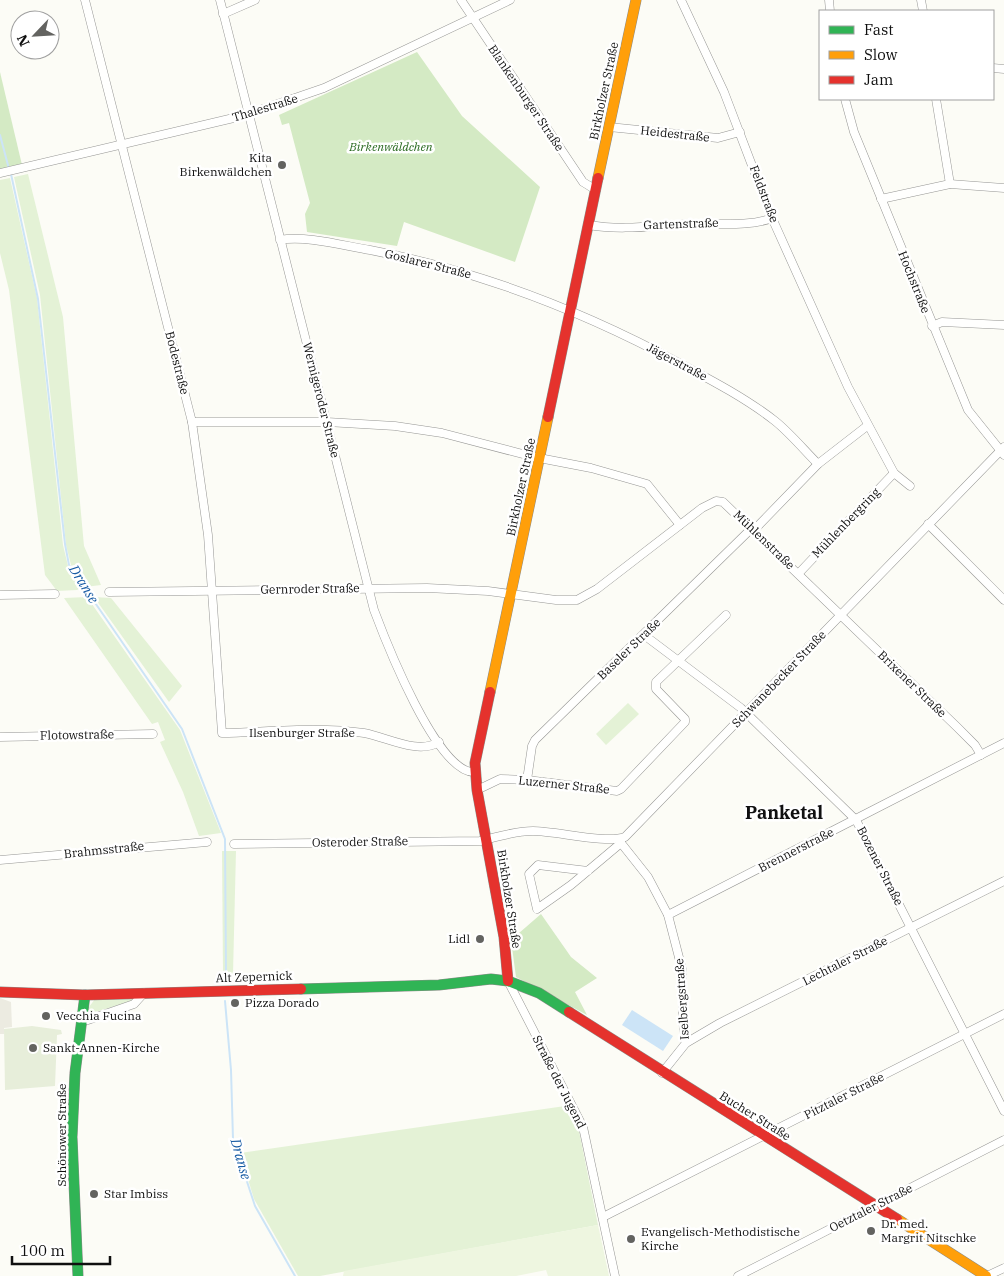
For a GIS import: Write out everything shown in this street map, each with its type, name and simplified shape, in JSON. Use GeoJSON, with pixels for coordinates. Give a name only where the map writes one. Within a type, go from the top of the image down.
{"type":"FeatureCollection","features":[{"type":"Feature","properties":{"kind":"street","name":"Bodestraße"},"geometry":{"type":"LineString","coordinates":[[85,0],[192,422],[205,509],[213,591],[222,733]]}},
{"type":"Feature","properties":{"kind":"street","name":"Wernigeroder Straße"},"geometry":{"type":"LineString","coordinates":[[220,0],[368,588],[382,632],[415,704],[439,742],[460,768],[466,772],[474,772]]}},
{"type":"Feature","properties":{"kind":"street"},"geometry":{"type":"LineString","coordinates":[[223,14],[255,0]]}},
{"type":"Feature","properties":{"kind":"street","name":"Blankenburger Straße"},"geometry":{"type":"LineString","coordinates":[[461,0],[583,182],[596,190]]}},
{"type":"Feature","properties":{"kind":"street","name":"Thalestraße"},"geometry":{"type":"LineString","coordinates":[[2,173],[248,114],[324,88],[510,0]]}},
{"type":"Feature","properties":{"kind":"street","name":"Birkholzer Straße"},"geometry":{"type":"LineString","coordinates":[[508,981],[504,937],[474,772],[636,0]]}},
{"type":"Feature","properties":{"kind":"street","name":"Feldstraße"},"geometry":{"type":"LineString","coordinates":[[681,0],[740,132],[772,218],[867,426]]}},
{"type":"Feature","properties":{"kind":"street","name":"Hochstraße"},"geometry":{"type":"LineString","coordinates":[[845,100],[854,132],[968,410],[1003,451]]}},
{"type":"Feature","properties":{"kind":"street"},"geometry":{"type":"LineString","coordinates":[[936,100],[950,184]]}},
{"type":"Feature","properties":{"kind":"street","name":"Heidestraße"},"geometry":{"type":"LineString","coordinates":[[609,127],[718,138],[740,132]]}},
{"type":"Feature","properties":{"kind":"street"},"geometry":{"type":"LineString","coordinates":[[881,199],[950,184],[1004,188]]}},
{"type":"Feature","properties":{"kind":"street","name":"Gartenstraße"},"geometry":{"type":"LineString","coordinates":[[588,225],[706,224],[763,221],[772,218]]}},
{"type":"Feature","properties":{"kind":"street","name":"Goslarer Straße"},"geometry":{"type":"LineString","coordinates":[[280,240],[307,240],[340,245],[432,264],[472,275],[571,310]]}},
{"type":"Feature","properties":{"kind":"street","name":"Jägerstraße"},"geometry":{"type":"LineString","coordinates":[[571,310],[675,360],[775,421],[818,464]]}},
{"type":"Feature","properties":{"kind":"street"},"geometry":{"type":"LineString","coordinates":[[932,326],[942,322],[1004,325]]}},
{"type":"Feature","properties":{"kind":"street"},"geometry":{"type":"LineString","coordinates":[[192,422],[327,422],[395,426],[442,433],[540,458],[592,468],[648,484],[680,525]]}},
{"type":"Feature","properties":{"kind":"street"},"geometry":{"type":"LineString","coordinates":[[753,529],[818,464],[867,426],[874,433],[894,473],[910,486]]}},
{"type":"Feature","properties":{"kind":"street","name":"Schwanebecker Straße"},"geometry":{"type":"LineString","coordinates":[[588,871],[538,865],[532,868],[529,874],[537,909],[571,885],[588,871],[629,834],[928,524],[1003,451]]}},
{"type":"Feature","properties":{"kind":"street","name":"Mühlenbergring"},"geometry":{"type":"LineString","coordinates":[[798,573],[894,473]]}},
{"type":"Feature","properties":{"kind":"street","name":"Mühlenstraße"},"geometry":{"type":"LineString","coordinates":[[511,595],[570,601],[584,598],[680,525],[716,501],[723,502],[730,507],[842,614]]}},
{"type":"Feature","properties":{"kind":"street"},"geometry":{"type":"LineString","coordinates":[[928,524],[1004,600]]}},
{"type":"Feature","properties":{"kind":"street","name":"Baseler Straße"},"geometry":{"type":"LineString","coordinates":[[527,780],[532,746],[535,740],[753,529]]}},
{"type":"Feature","properties":{"kind":"street","name":"Gernroder Straße"},"geometry":{"type":"LineString","coordinates":[[109,592],[368,588],[450,589],[511,595]]}},
{"type":"Feature","properties":{"kind":"street"},"geometry":{"type":"LineString","coordinates":[[0,595],[55,594]]}},
{"type":"Feature","properties":{"kind":"street","name":"Brixener Straße"},"geometry":{"type":"LineString","coordinates":[[842,614],[969,739],[981,755]]}},
{"type":"Feature","properties":{"kind":"street","name":"Luzerner Straße"},"geometry":{"type":"LineString","coordinates":[[477,790],[500,780],[527,780],[617,791],[621,789],[685,722],[685,718],[655,686],[661,676],[726,615]]}},
{"type":"Feature","properties":{"kind":"street","name":"Bozener Straße"},"geometry":{"type":"LineString","coordinates":[[644,634],[746,713],[856,820],[1004,1112]]}},
{"type":"Feature","properties":{"kind":"street","name":"Ilsenburger Straße"},"geometry":{"type":"LineString","coordinates":[[222,733],[292,730],[342,731],[367,734],[424,748],[439,742]]}},
{"type":"Feature","properties":{"kind":"street","name":"Flotowstraße"},"geometry":{"type":"LineString","coordinates":[[0,737],[153,734]]}},
{"type":"Feature","properties":{"kind":"street","name":"Brennerstraße"},"geometry":{"type":"LineString","coordinates":[[668,915],[1004,743]]}},
{"type":"Feature","properties":{"kind":"street","name":"Osteroder Straße"},"geometry":{"type":"LineString","coordinates":[[234,844],[486,840],[507,833],[532,831],[621,841]]}},
{"type":"Feature","properties":{"kind":"street","name":"Iselbergstraße"},"geometry":{"type":"LineString","coordinates":[[621,841],[648,877],[668,915],[682,969],[683,1023],[686,1043],[662,1073]]}},
{"type":"Feature","properties":{"kind":"street","name":"Brahmsstraße"},"geometry":{"type":"LineString","coordinates":[[0,860],[207,842]]}},
{"type":"Feature","properties":{"kind":"street","name":"Lechtaler Straße"},"geometry":{"type":"LineString","coordinates":[[686,1043],[720,1023],[1004,881]]}},
{"type":"Feature","properties":{"kind":"street","name":"Alt Zepernick"},"geometry":{"type":"LineString","coordinates":[[0,992],[144,993],[439,985],[491,979],[508,981]]}},
{"type":"Feature","properties":{"kind":"street","name":"Bucher Straße"},"geometry":{"type":"LineString","coordinates":[[508,981],[539,993],[662,1073],[986,1276]]}},
{"type":"Feature","properties":{"kind":"street","name":"Straße der Jugend"},"geometry":{"type":"LineString","coordinates":[[508,981],[583,1128],[616,1276]]}},
{"type":"Feature","properties":{"kind":"street"},"geometry":{"type":"LineString","coordinates":[[82,1019],[88,1020],[134,1004],[144,993]]}},
{"type":"Feature","properties":{"kind":"street","name":"Schönower Straße"},"geometry":{"type":"LineString","coordinates":[[78,1276],[72,1136],[75,1073],[85,994]]}},
{"type":"Feature","properties":{"kind":"street","name":"Pitztaler Straße"},"geometry":{"type":"LineString","coordinates":[[603,1217],[1004,1014]]}},
{"type":"Feature","properties":{"kind":"street","name":"Oetztaler Straße"},"geometry":{"type":"LineString","coordinates":[[742,1275],[1004,1140]]}},
{"type":"Feature","properties":{"kind":"street"},"geometry":{"type":"LineString","coordinates":[[986,1276],[1004,1268]]}},
{"type":"Feature","properties":{"kind":"green space","name":"Birkenwäldchen"},"geometry":{"type":"Polygon","coordinates":[[[417,52],[462,116],[540,187],[515,262],[404,222],[397,246],[307,232],[305,214],[310,203],[289,123],[282,125],[279,115],[417,52]]]}},
{"type":"Feature","properties":{"kind":"green space"},"geometry":{"type":"Polygon","coordinates":[[[0,72],[22,165],[0,170],[0,72]]]}},
{"type":"Feature","properties":{"kind":"green space"},"geometry":{"type":"Polygon","coordinates":[[[28,174],[63,317],[84,546],[101,585],[85,587],[71,565],[66,545],[40,295],[14,177],[28,174]]]}},
{"type":"Feature","properties":{"kind":"green space"},"geometry":{"type":"Polygon","coordinates":[[[10,178],[37,298],[63,545],[68,566],[82,587],[77,590],[57,591],[45,575],[9,290],[0,253],[0,180],[10,178]]]}},
{"type":"Feature","properties":{"kind":"green space"},"geometry":{"type":"Polygon","coordinates":[[[87,597],[180,730],[221,833],[199,836],[183,792],[160,742],[165,740],[158,722],[152,724],[64,598],[87,597]]]}},
{"type":"Feature","properties":{"kind":"green space"},"geometry":{"type":"Polygon","coordinates":[[[94,597],[111,598],[182,686],[169,702],[94,597]]]}},
{"type":"Feature","properties":{"kind":"green space"},"geometry":{"type":"Polygon","coordinates":[[[628,703],[639,714],[606,745],[596,734],[628,703]]]}},
{"type":"Feature","properties":{"kind":"green space"},"geometry":{"type":"Polygon","coordinates":[[[222,851],[236,851],[233,974],[223,975],[222,851]]]}},
{"type":"Feature","properties":{"kind":"green space"},"geometry":{"type":"Polygon","coordinates":[[[541,914],[571,957],[597,978],[575,992],[587,1015],[516,977],[511,940],[541,914]]]}},
{"type":"Feature","properties":{"kind":"green space"},"geometry":{"type":"Polygon","coordinates":[[[95,999],[138,999],[89,1014],[89,1007],[95,999]]]}},
{"type":"Feature","properties":{"kind":"green space"},"geometry":{"type":"Polygon","coordinates":[[[32,1026],[61,1030],[62,1034],[57,1035],[55,1086],[5,1090],[4,1029],[32,1026]]]}},
{"type":"Feature","properties":{"kind":"green space"},"geometry":{"type":"Polygon","coordinates":[[[565,1106],[579,1131],[598,1225],[320,1276],[298,1276],[254,1199],[240,1153],[565,1106]]]}},
{"type":"Feature","properties":{"kind":"green space"},"geometry":{"type":"Polygon","coordinates":[[[598,1225],[609,1276],[548,1276],[546,1270],[516,1276],[343,1276],[344,1271],[598,1225]]]}},
{"type":"Feature","properties":{"kind":"shaded area"},"geometry":{"type":"Polygon","coordinates":[[[0,998],[11,1002],[12,1027],[4,1028],[4,1034],[0,1034],[0,998]]]}},
{"type":"Feature","properties":{"kind":"water"},"geometry":{"type":"Polygon","coordinates":[[[632,1010],[673,1036],[663,1051],[622,1025],[632,1010]]]}},
{"type":"Feature","properties":{"kind":"waterway","name":"Dranse"},"geometry":{"type":"LineString","coordinates":[[0,135],[9,169]]}},
{"type":"Feature","properties":{"kind":"waterway","name":"Dranse"},"geometry":{"type":"LineString","coordinates":[[11,174],[38,299],[65,544],[69,565],[182,729],[225,839],[226,975]]}},
{"type":"Feature","properties":{"kind":"waterway","name":"Dranse"},"geometry":{"type":"LineString","coordinates":[[225,1001],[231,1070],[233,1139],[255,1206],[295,1276]]}},
{"type":"Feature","properties":{"kind":"traffic: fast"},"geometry":{"type":"LineString","coordinates":[[301,989],[439,985],[491,979],[508,981],[539,993],[569,1012]]}},
{"type":"Feature","properties":{"kind":"traffic: fast"},"geometry":{"type":"LineString","coordinates":[[78,1276],[72,1137],[75,1073],[85,995]]}},
{"type":"Feature","properties":{"kind":"traffic: slow"},"geometry":{"type":"LineString","coordinates":[[598,178],[636,0]]}},
{"type":"Feature","properties":{"kind":"traffic: slow"},"geometry":{"type":"LineString","coordinates":[[490,692],[548,417]]}},
{"type":"Feature","properties":{"kind":"traffic: slow"},"geometry":{"type":"LineString","coordinates":[[897,1219],[986,1276]]}},
{"type":"Feature","properties":{"kind":"traffic: jam"},"geometry":{"type":"LineString","coordinates":[[548,417],[598,178]]}},
{"type":"Feature","properties":{"kind":"traffic: jam"},"geometry":{"type":"LineString","coordinates":[[490,692],[475,763],[477,790],[504,937],[508,981]]}},
{"type":"Feature","properties":{"kind":"traffic: jam"},"geometry":{"type":"LineString","coordinates":[[0,992],[85,995],[301,989]]}},
{"type":"Feature","properties":{"kind":"traffic: jam"},"geometry":{"type":"LineString","coordinates":[[569,1012],[897,1219]]}},
{"type":"Feature","properties":{"kind":"place","name":"Kita Birkenwäldchen"},"geometry":{"type":"Point","coordinates":[282,165]}},
{"type":"Feature","properties":{"kind":"place","name":"Lidl"},"geometry":{"type":"Point","coordinates":[480,939]}},
{"type":"Feature","properties":{"kind":"place","name":"Pizza Dorado"},"geometry":{"type":"Point","coordinates":[235,1003]}},
{"type":"Feature","properties":{"kind":"place","name":"Vecchia Fucina"},"geometry":{"type":"Point","coordinates":[46,1016]}},
{"type":"Feature","properties":{"kind":"place","name":"Sankt-Annen-Kirche"},"geometry":{"type":"Point","coordinates":[33,1048]}},
{"type":"Feature","properties":{"kind":"place","name":"Star Imbiss"},"geometry":{"type":"Point","coordinates":[94,1194]}},
{"type":"Feature","properties":{"kind":"place","name":"Dr. med. Margrit Nitschke"},"geometry":{"type":"Point","coordinates":[871,1231]}},
{"type":"Feature","properties":{"kind":"place","name":"Evangelisch-Methodistische Kirche"},"geometry":{"type":"Point","coordinates":[631,1239]}},
{"type":"Feature","properties":{"kind":"district","name":"Panketal"},"geometry":{"type":"Point","coordinates":[784,813]}}]}
